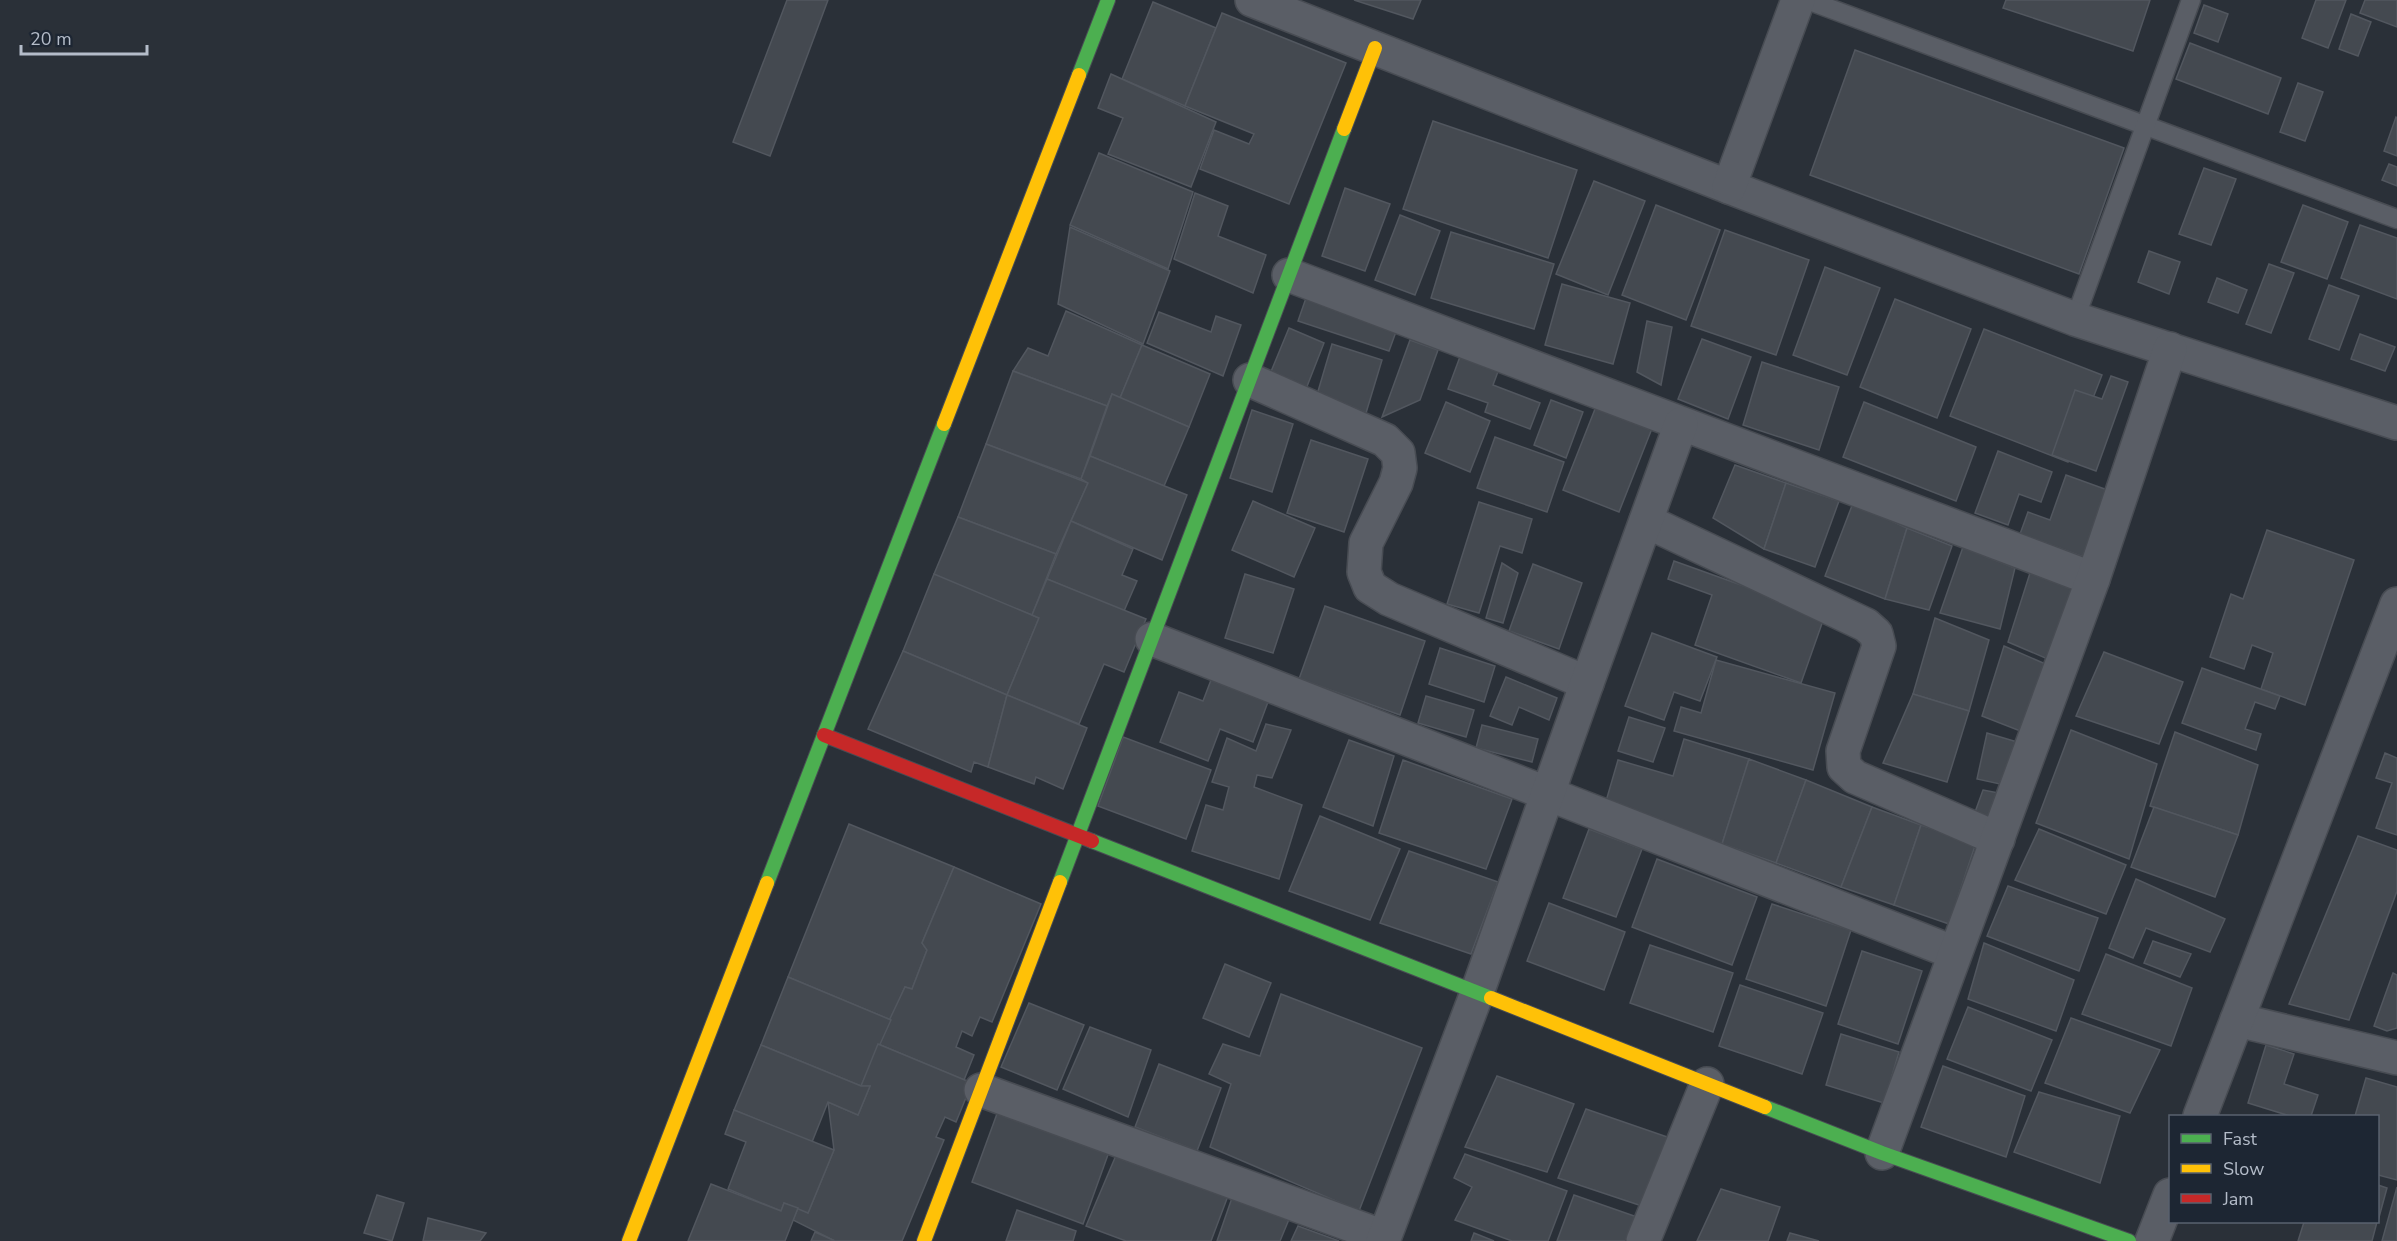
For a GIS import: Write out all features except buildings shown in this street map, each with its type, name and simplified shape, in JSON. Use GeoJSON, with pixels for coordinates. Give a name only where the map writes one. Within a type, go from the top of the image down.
{"type":"FeatureCollection","features":[{"type":"Feature","properties":{"kind":"street"},"geometry":{"type":"LineString","coordinates":[[629,1241],[1108,0]]}},
{"type":"Feature","properties":{"kind":"street"},"geometry":{"type":"LineString","coordinates":[[1252,0],[1729,187],[2075,319],[2397,423]]}},
{"type":"Feature","properties":{"kind":"street"},"geometry":{"type":"LineString","coordinates":[[1729,187],[1798,0]]}},
{"type":"Feature","properties":{"kind":"street"},"geometry":{"type":"LineString","coordinates":[[924,1241],[1375,48]]}},
{"type":"Feature","properties":{"kind":"street"},"geometry":{"type":"LineString","coordinates":[[1289,275],[2093,579]]}},
{"type":"Feature","properties":{"kind":"street"},"geometry":{"type":"LineString","coordinates":[[1882,1153],[2093,579],[2170,349]]}},
{"type":"Feature","properties":{"kind":"street"},"geometry":{"type":"LineString","coordinates":[[1250,380],[1385,440],[1398,453],[1400,468],[1396,483],[1366,543],[1364,572],[1370,587],[1389,599],[1587,683]]}},
{"type":"Feature","properties":{"kind":"street"},"geometry":{"type":"LineString","coordinates":[[981,1090],[1384,1239],[1478,993],[1547,793],[1682,424]]}},
{"type":"Feature","properties":{"kind":"street"},"geometry":{"type":"LineString","coordinates":[[1646,521],[1866,625],[1876,634],[1879,646],[1843,751],[1844,767],[1855,777],[1998,839]]}},
{"type":"Feature","properties":{"kind":"street"},"geometry":{"type":"LineString","coordinates":[[2200,1115],[2397,604]]}},
{"type":"Feature","properties":{"kind":"street"},"geometry":{"type":"LineString","coordinates":[[1152,639],[1955,953]]}},
{"type":"Feature","properties":{"kind":"street"},"geometry":{"type":"LineString","coordinates":[[824,735],[1882,1153],[2129,1241]]}},
{"type":"Feature","properties":{"kind":"street"},"geometry":{"type":"LineString","coordinates":[[2237,1020],[2397,1058]]}},
{"type":"Feature","properties":{"kind":"street"},"geometry":{"type":"LineString","coordinates":[[1643,1241],[1707,1084]]}},
{"type":"Feature","properties":{"kind":"street"},"geometry":{"type":"LineString","coordinates":[[2152,1241],[2169,1198]]}},
{"type":"Feature","properties":{"kind":"lane"},"geometry":{"type":"LineString","coordinates":[[1807,0],[2397,219]]}},
{"type":"Feature","properties":{"kind":"lane"},"geometry":{"type":"LineString","coordinates":[[2075,319],[2191,0]]}},
{"type":"Feature","properties":{"kind":"traffic: fast"},"geometry":{"type":"LineString","coordinates":[[1079,75],[1108,0]]}},
{"type":"Feature","properties":{"kind":"traffic: fast"},"geometry":{"type":"LineString","coordinates":[[1060,882],[1344,129]]}},
{"type":"Feature","properties":{"kind":"traffic: fast"},"geometry":{"type":"LineString","coordinates":[[767,883],[944,424]]}},
{"type":"Feature","properties":{"kind":"traffic: fast"},"geometry":{"type":"LineString","coordinates":[[1092,841],[1491,998]]}},
{"type":"Feature","properties":{"kind":"traffic: fast"},"geometry":{"type":"LineString","coordinates":[[1765,1107],[1882,1153],[2129,1241]]}},
{"type":"Feature","properties":{"kind":"traffic: slow"},"geometry":{"type":"LineString","coordinates":[[1344,129],[1375,48]]}},
{"type":"Feature","properties":{"kind":"traffic: slow"},"geometry":{"type":"LineString","coordinates":[[944,424],[1079,75]]}},
{"type":"Feature","properties":{"kind":"traffic: slow"},"geometry":{"type":"LineString","coordinates":[[924,1241],[1060,882]]}},
{"type":"Feature","properties":{"kind":"traffic: slow"},"geometry":{"type":"LineString","coordinates":[[629,1241],[767,883]]}},
{"type":"Feature","properties":{"kind":"traffic: slow"},"geometry":{"type":"LineString","coordinates":[[1491,998],[1765,1107]]}},
{"type":"Feature","properties":{"kind":"traffic: jam"},"geometry":{"type":"LineString","coordinates":[[824,735],[1092,841]]}}]}
